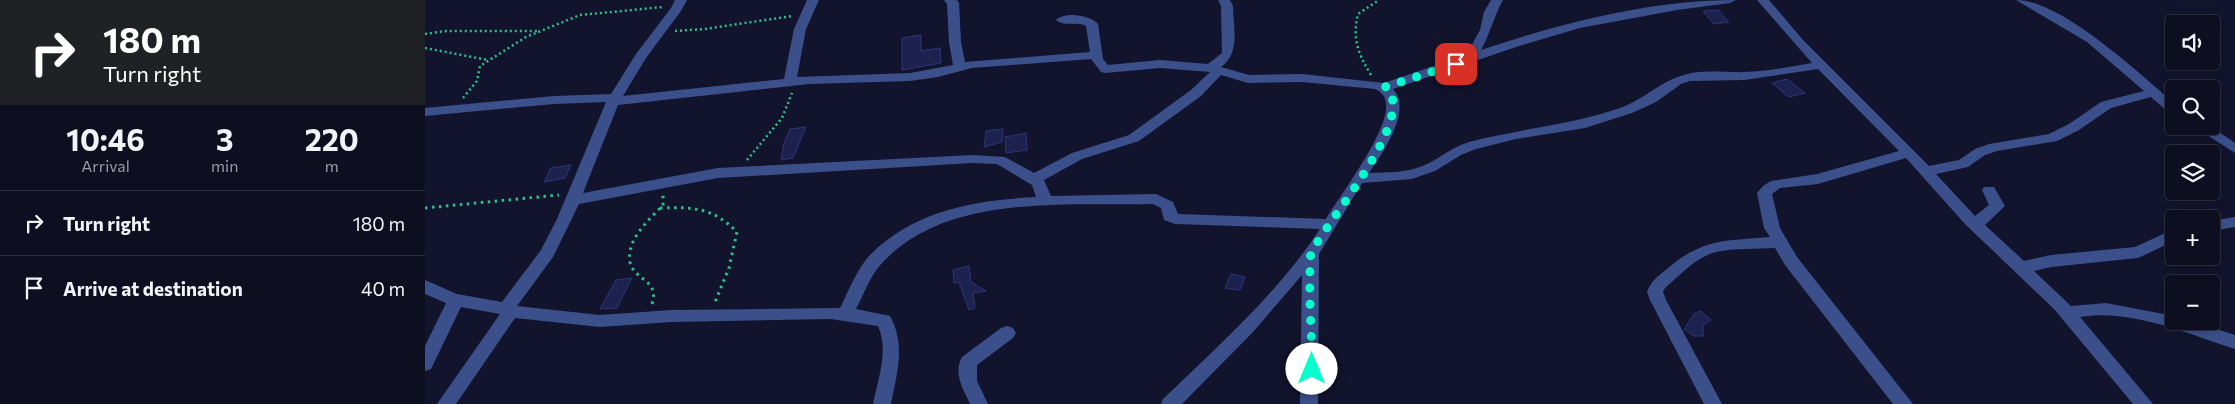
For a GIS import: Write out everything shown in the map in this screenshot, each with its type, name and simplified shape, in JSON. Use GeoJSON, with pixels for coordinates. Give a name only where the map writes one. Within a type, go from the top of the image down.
{"type":"FeatureCollection","features":[{"type":"Feature","properties":{"kind":"street"},"geometry":{"type":"LineString","coordinates":[[794,82],[793,60],[805,15],[813,0]]}},
{"type":"Feature","properties":{"kind":"street"},"geometry":{"type":"LineString","coordinates":[[951,0],[953,3],[955,42],[961,67]]}},
{"type":"Feature","properties":{"kind":"street"},"geometry":{"type":"LineString","coordinates":[[1033,180],[1077,156],[1134,138],[1196,93],[1228,53],[1227,6],[1224,0]]}},
{"type":"Feature","properties":{"kind":"street"},"geometry":{"type":"LineString","coordinates":[[1469,60],[1486,30],[1490,12],[1497,0]]}},
{"type":"Feature","properties":{"kind":"street"},"geometry":{"type":"LineString","coordinates":[[1062,20],[1081,19],[1092,24],[1099,64],[1109,69],[1160,64],[1215,69],[1248,79],[1320,79],[1381,86],[1469,60],[1515,43],[1597,21],[1730,0]]}},
{"type":"Feature","properties":{"kind":"street"},"geometry":{"type":"LineString","coordinates":[[1763,0],[1821,65],[1910,153],[1975,225],[2068,313],[2144,404]]}},
{"type":"Feature","properties":{"kind":"street"},"geometry":{"type":"LineString","coordinates":[[2022,0],[2105,49],[2165,103]]}},
{"type":"Feature","properties":{"kind":"street"},"geometry":{"type":"LineString","coordinates":[[446,404],[462,378],[503,324],[508,310],[547,253],[574,196],[593,145],[615,99],[640,57],[680,3]]}},
{"type":"Feature","properties":{"kind":"street"},"geometry":{"type":"LineString","coordinates":[[425,112],[581,98],[615,99],[844,78],[910,77],[986,62],[1097,55]]}},
{"type":"Feature","properties":{"kind":"street"},"geometry":{"type":"LineString","coordinates":[[1358,179],[1412,174],[1430,168],[1471,146],[1580,125],[1651,99],[1676,82],[1689,77],[1745,76],[1821,65]]}},
{"type":"Feature","properties":{"kind":"street"},"geometry":{"type":"LineString","coordinates":[[1170,404],[1232,342],[1311,252],[1330,224],[1379,149],[1390,126],[1393,109],[1390,93],[1381,86]]}},
{"type":"Feature","properties":{"kind":"street"},"geometry":{"type":"LineString","coordinates":[[1926,170],[1963,164],[1980,152],[1994,148],[2052,138],[2074,128],[2106,105],[2152,93]]}},
{"type":"Feature","properties":{"kind":"street"},"geometry":{"type":"LineString","coordinates":[[2214,135],[2235,149]]}},
{"type":"Feature","properties":{"kind":"street"},"geometry":{"type":"LineString","coordinates":[[1904,404],[1791,261],[1772,228],[1766,210],[1764,193],[1769,186],[1822,179],[1861,165],[1910,153]]}},
{"type":"Feature","properties":{"kind":"street"},"geometry":{"type":"LineString","coordinates":[[574,196],[660,184],[718,173],[972,159],[1000,160],[1039,184],[1045,202]]}},
{"type":"Feature","properties":{"kind":"street"},"geometry":{"type":"LineString","coordinates":[[1975,225],[1997,206],[1989,190]]}},
{"type":"Feature","properties":{"kind":"street"},"geometry":{"type":"LineString","coordinates":[[844,315],[874,261],[890,244],[909,230],[940,216],[979,207],[1020,202],[1157,199],[1168,206],[1169,216],[1175,219],[1330,224]]}},
{"type":"Feature","properties":{"kind":"street"},"geometry":{"type":"LineString","coordinates":[[2220,224],[2235,222]]}},
{"type":"Feature","properties":{"kind":"street"},"geometry":{"type":"LineString","coordinates":[[2021,268],[2051,261],[2138,252],[2165,238]]}},
{"type":"Feature","properties":{"kind":"street"},"geometry":{"type":"LineString","coordinates":[[1713,404],[1658,300],[1655,292],[1658,284],[1685,262],[1715,246],[1780,242]]}},
{"type":"Feature","properties":{"kind":"street"},"geometry":{"type":"LineString","coordinates":[[1309,404],[1312,369],[1309,304],[1311,252]]}},
{"type":"Feature","properties":{"kind":"street"},"geometry":{"type":"LineString","coordinates":[[425,286],[436,293],[456,300],[521,313],[600,321],[707,315],[844,315],[868,317],[884,322],[891,333],[892,349],[882,404]]}},
{"type":"Feature","properties":{"kind":"street"},"geometry":{"type":"LineString","coordinates":[[425,364],[456,300]]}},
{"type":"Feature","properties":{"kind":"street"},"geometry":{"type":"LineString","coordinates":[[2068,313],[2098,308],[2119,310],[2197,329],[2235,342]]}},
{"type":"Feature","properties":{"kind":"street"},"geometry":{"type":"LineString","coordinates":[[979,404],[968,381],[967,362],[1007,333]]}},
{"type":"Feature","properties":{"kind":"path"},"geometry":{"type":"LineString","coordinates":[[1379,0],[1358,14],[1353,39],[1357,53],[1381,86]]}},
{"type":"Feature","properties":{"kind":"path"},"geometry":{"type":"LineString","coordinates":[[452,109],[477,81],[479,66],[510,45],[539,31],[580,15],[680,3]]}},
{"type":"Feature","properties":{"kind":"path"},"geometry":{"type":"LineString","coordinates":[[661,31],[712,30],[747,22],[805,15]]}},
{"type":"Feature","properties":{"kind":"path"},"geometry":{"type":"LineString","coordinates":[[425,34],[446,31],[539,31]]}},
{"type":"Feature","properties":{"kind":"path"},"geometry":{"type":"LineString","coordinates":[[425,48],[488,60]]}},
{"type":"Feature","properties":{"kind":"path"},"geometry":{"type":"LineString","coordinates":[[735,173],[782,118],[794,82]]}},
{"type":"Feature","properties":{"kind":"path"},"geometry":{"type":"LineString","coordinates":[[644,318],[655,299],[654,290],[649,282],[634,271],[630,259],[640,230],[660,208],[664,200],[660,184]]}},
{"type":"Feature","properties":{"kind":"path"},"geometry":{"type":"LineString","coordinates":[[425,208],[574,196]]}},
{"type":"Feature","properties":{"kind":"path"},"geometry":{"type":"LineString","coordinates":[[660,208],[698,207],[723,217],[737,232],[734,255],[724,283],[707,315]]}},
{"type":"Feature","properties":{"kind":"building"},"geometry":{"type":"Polygon","coordinates":[[[1718,10],[1729,22],[1714,24],[1703,11],[1718,10]]]}},
{"type":"Feature","properties":{"kind":"building"},"geometry":{"type":"Polygon","coordinates":[[[921,35],[921,51],[940,48],[941,63],[902,70],[902,38],[921,35]]]}},
{"type":"Feature","properties":{"kind":"building"},"geometry":{"type":"Polygon","coordinates":[[[1787,79],[1805,93],[1789,97],[1772,83],[1787,79]]]}},
{"type":"Feature","properties":{"kind":"building"},"geometry":{"type":"Polygon","coordinates":[[[806,127],[793,158],[781,160],[784,143],[790,129],[806,127]]]}},
{"type":"Feature","properties":{"kind":"building"},"geometry":{"type":"Polygon","coordinates":[[[1003,129],[1002,142],[984,147],[986,131],[1003,129]]]}},
{"type":"Feature","properties":{"kind":"building"},"geometry":{"type":"Polygon","coordinates":[[[1026,133],[1027,150],[1006,153],[1005,137],[1026,133]]]}},
{"type":"Feature","properties":{"kind":"building"},"geometry":{"type":"Polygon","coordinates":[[[571,165],[565,178],[544,182],[551,168],[571,165]]]}},
{"type":"Feature","properties":{"kind":"building"},"geometry":{"type":"Polygon","coordinates":[[[969,266],[971,282],[986,291],[973,293],[975,308],[969,310],[959,282],[954,283],[953,270],[969,266]]]}},
{"type":"Feature","properties":{"kind":"building"},"geometry":{"type":"Polygon","coordinates":[[[1231,274],[1245,277],[1240,290],[1225,288],[1231,274]]]}},
{"type":"Feature","properties":{"kind":"building"},"geometry":{"type":"Polygon","coordinates":[[[632,278],[617,308],[600,309],[616,280],[632,278]]]}},
{"type":"Feature","properties":{"kind":"building"},"geometry":{"type":"Polygon","coordinates":[[[1700,311],[1711,320],[1703,325],[1703,336],[1694,336],[1684,329],[1694,314],[1700,311]]]}},
{"type":"Feature","properties":{"kind":"route"},"geometry":{"type":"LineString","coordinates":[[1312,369],[1309,304],[1311,252],[1379,149],[1390,126],[1393,109],[1390,93],[1385,87],[1428,71],[1456,64]]}}]}
